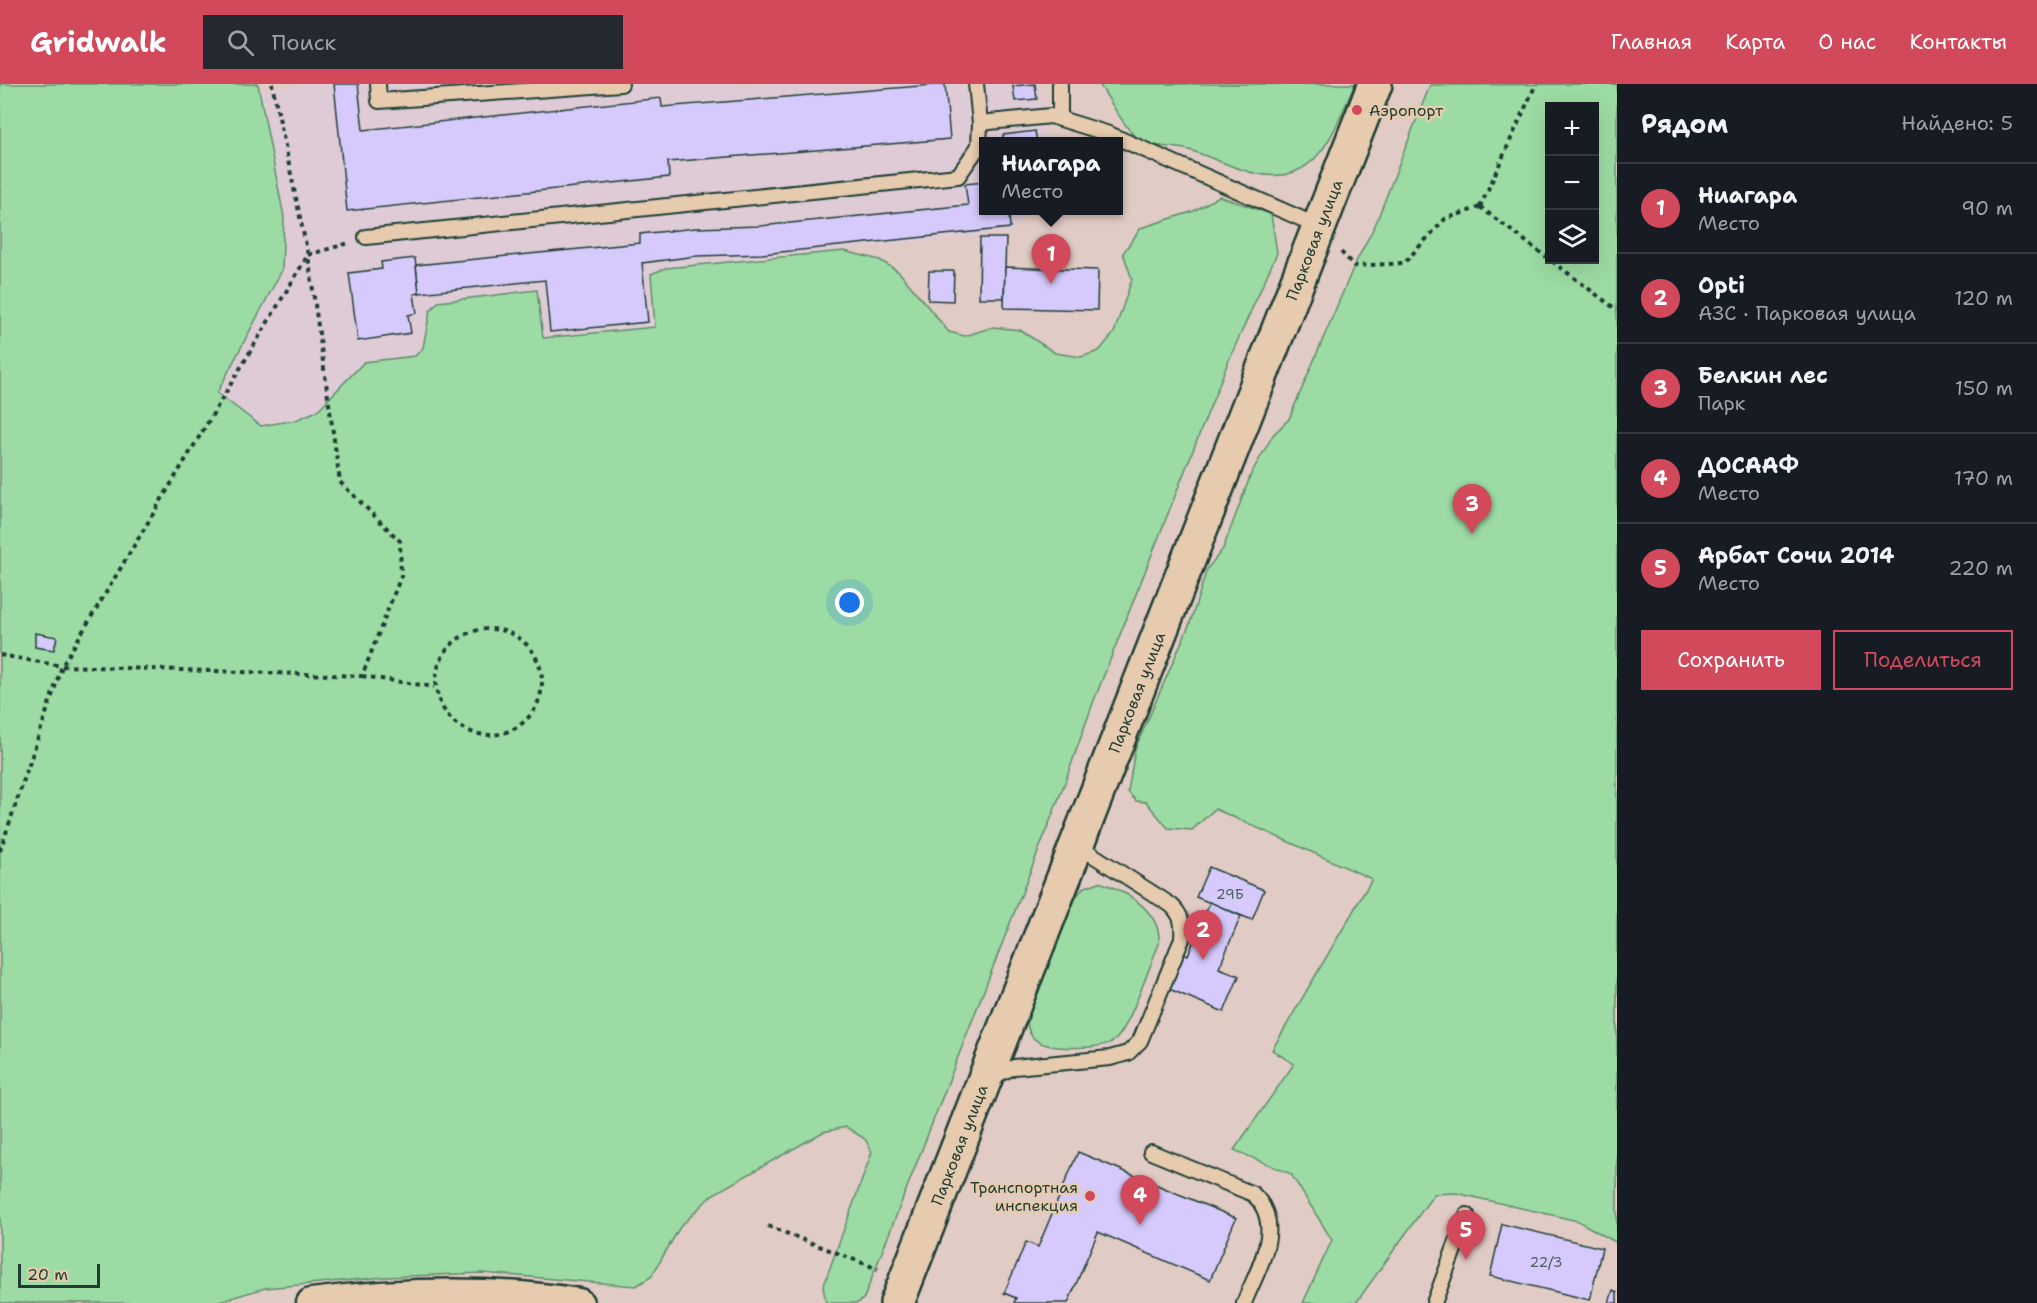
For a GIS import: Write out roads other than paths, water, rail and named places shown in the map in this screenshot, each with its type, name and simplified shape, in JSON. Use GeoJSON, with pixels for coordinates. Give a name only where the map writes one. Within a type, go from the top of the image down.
{"type":"FeatureCollection","features":[{"type":"Feature","properties":{"kind":"main road","name":"Парковая улица"},"geometry":{"type":"LineString","coordinates":[[902,1292],[1375,84]]}},
{"type":"Feature","properties":{"kind":"street"},"geometry":{"type":"LineString","coordinates":[[310,1303],[461,1294],[541,1297],[579,1303]]}},
{"type":"Feature","properties":{"kind":"lane"},"geometry":{"type":"LineString","coordinates":[[378,84],[379,101],[621,84]]}},
{"type":"Feature","properties":{"kind":"lane"},"geometry":{"type":"LineString","coordinates":[[976,84],[979,137]]}},
{"type":"Feature","properties":{"kind":"lane"},"geometry":{"type":"LineString","coordinates":[[1060,84],[1060,118]]}},
{"type":"Feature","properties":{"kind":"lane"},"geometry":{"type":"LineString","coordinates":[[980,123],[1036,116],[1060,118],[1116,137]]}},
{"type":"Feature","properties":{"kind":"lane"},"geometry":{"type":"LineString","coordinates":[[1123,140],[1318,226]]}},
{"type":"Feature","properties":{"kind":"lane"},"geometry":{"type":"LineString","coordinates":[[366,237],[958,176],[979,146]]}},
{"type":"Feature","properties":{"kind":"lane"},"geometry":{"type":"LineString","coordinates":[[983,1082],[1014,1067],[1110,1058],[1128,1053],[1140,1041],[1182,939],[1183,922],[1179,912],[1076,845]]}},
{"type":"Feature","properties":{"kind":"lane"},"geometry":{"type":"LineString","coordinates":[[1151,1152],[1254,1194],[1262,1201],[1271,1235],[1244,1303]]}},
{"type":"Feature","properties":{"kind":"lane"},"geometry":{"type":"LineString","coordinates":[[1434,1303],[1467,1215]]}},
{"type":"Feature","properties":{"kind":"place","name":"Аэропорт"},"geometry":{"type":"Point","coordinates":[1357,110]}},
{"type":"Feature","properties":{"kind":"place","name":"Ниагара"},"geometry":{"type":"Point","coordinates":[1051,284]}},
{"type":"Feature","properties":{"kind":"place","name":"Белкин лес"},"geometry":{"type":"Point","coordinates":[1472,534]}},
{"type":"Feature","properties":{"kind":"place","name":"Opti"},"geometry":{"type":"Point","coordinates":[1203,960]}},
{"type":"Feature","properties":{"kind":"place","name":"Транспортная инспекция"},"geometry":{"type":"Point","coordinates":[1090,1196]}},
{"type":"Feature","properties":{"kind":"place","name":"ДОСААФ"},"geometry":{"type":"Point","coordinates":[1140,1225]}},
{"type":"Feature","properties":{"kind":"place","name":"Арбат Сочи 2014"},"geometry":{"type":"Point","coordinates":[1466,1260]}}]}
